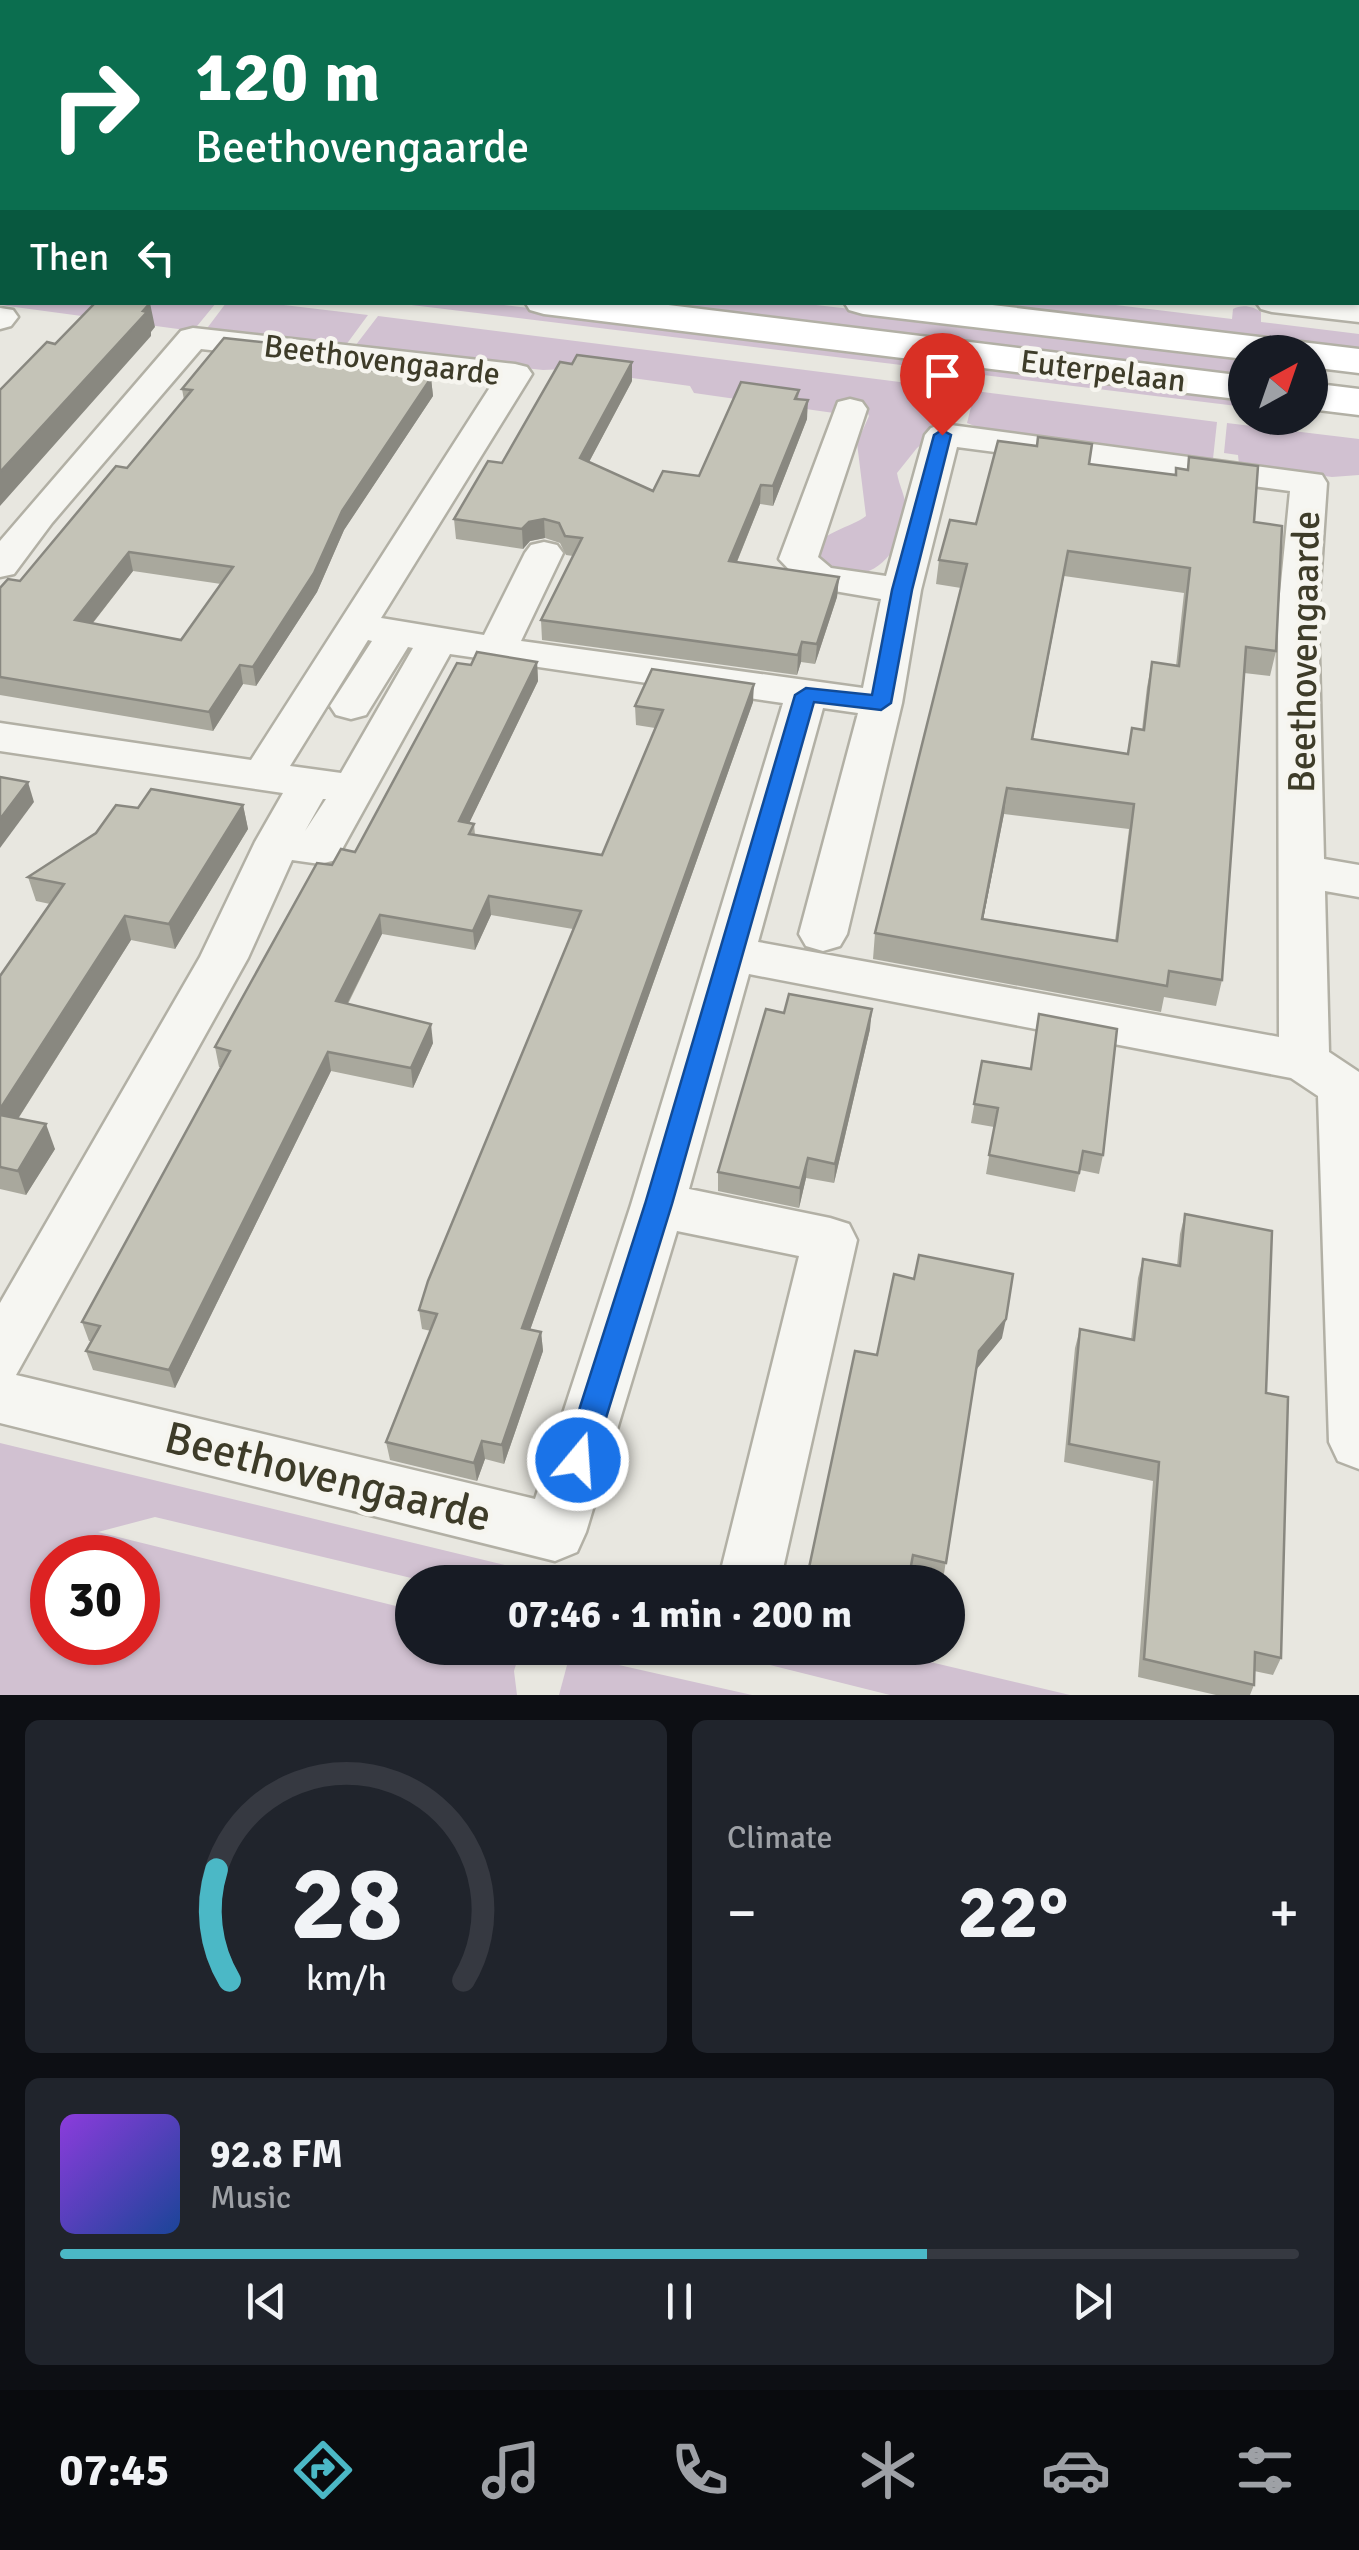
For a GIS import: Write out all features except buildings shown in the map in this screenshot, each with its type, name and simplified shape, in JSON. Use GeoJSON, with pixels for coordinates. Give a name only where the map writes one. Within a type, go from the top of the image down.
{"type":"FeatureCollection","features":[{"type":"Feature","properties":{"kind":"street","name":"Euterpelaan"},"geometry":{"type":"LineString","coordinates":[[568,305],[1228,386]]}},
{"type":"Feature","properties":{"kind":"street","name":"Euterpelaan"},"geometry":{"type":"LineString","coordinates":[[888,305],[1228,345]]}},
{"type":"Feature","properties":{"kind":"street"},"geometry":{"type":"LineString","coordinates":[[1298,305],[1359,312]]}},
{"type":"Feature","properties":{"kind":"street","name":"Beethovengaarde"},"geometry":{"type":"LineString","coordinates":[[0,566],[39,514],[193,338],[515,374],[354,626],[309,781]]}},
{"type":"Feature","properties":{"kind":"street"},"geometry":{"type":"LineString","coordinates":[[1328,357],[1359,361]]}},
{"type":"Feature","properties":{"kind":"street"},"geometry":{"type":"LineString","coordinates":[[1328,398],[1359,402]]}},
{"type":"Feature","properties":{"kind":"street"},"geometry":{"type":"LineString","coordinates":[[850,409],[798,559],[819,578],[902,590]]}},
{"type":"Feature","properties":{"kind":"street","name":"Beethovengaarde"},"geometry":{"type":"LineString","coordinates":[[823,934],[942,435],[1309,483],[1298,614],[1304,1062]]}},
{"type":"Feature","properties":{"kind":"street"},"geometry":{"type":"LineString","coordinates":[[498,649],[544,553]]}},
{"type":"Feature","properties":{"kind":"street"},"geometry":{"type":"LineString","coordinates":[[354,626],[881,703]]}},
{"type":"Feature","properties":{"kind":"street"},"geometry":{"type":"LineString","coordinates":[[351,706],[416,638]]}},
{"type":"Feature","properties":{"kind":"street","name":"Beethovengaarde"},"geometry":{"type":"LineString","coordinates":[[0,1356],[224,958],[309,781],[416,638]]}},
{"type":"Feature","properties":{"kind":"street","name":"Beethovengaarde"},"geometry":{"type":"LineString","coordinates":[[0,1397],[555,1532],[658,1204],[806,695]]}},
{"type":"Feature","properties":{"kind":"street"},"geometry":{"type":"LineString","coordinates":[[0,736],[309,781]]}},
{"type":"Feature","properties":{"kind":"street"},"geometry":{"type":"LineString","coordinates":[[1300,872],[1359,881]]}},
{"type":"Feature","properties":{"kind":"street"},"geometry":{"type":"LineString","coordinates":[[732,954],[1304,1062],[1343,1087],[1359,1442]]}},
{"type":"Feature","properties":{"kind":"street"},"geometry":{"type":"LineString","coordinates":[[658,1204],[830,1240],[753,1565]]}},
{"type":"Feature","properties":{"kind":"shaded area"},"geometry":{"type":"Polygon","coordinates":[[[0,305],[214,305],[193,331],[0,305]]]}},
{"type":"Feature","properties":{"kind":"shaded area"},"geometry":{"type":"Polygon","coordinates":[[[224,305],[284,305],[368,315],[343,349],[250,333],[246,337],[205,331],[224,305]]]}},
{"type":"Feature","properties":{"kind":"shaded area"},"geometry":{"type":"Polygon","coordinates":[[[411,305],[504,305],[1228,393],[1228,405],[411,305]]]}},
{"type":"Feature","properties":{"kind":"shaded area"},"geometry":{"type":"Polygon","coordinates":[[[644,305],[816,305],[1228,353],[1228,376],[644,305]]]}},
{"type":"Feature","properties":{"kind":"shaded area"},"geometry":{"type":"Polygon","coordinates":[[[947,305],[1116,305],[1232,319],[1233,309],[1251,307],[1261,312],[1261,322],[1359,334],[1359,353],[1328,349],[1328,335],[1228,338],[947,305]]]}},
{"type":"Feature","properties":{"kind":"shaded area"},"geometry":{"type":"Polygon","coordinates":[[[378,316],[963,390],[953,420],[917,448],[897,473],[906,512],[893,550],[876,568],[852,574],[827,566],[815,550],[830,534],[866,516],[857,443],[869,416],[865,407],[839,405],[834,413],[694,393],[690,386],[567,369],[543,370],[352,350],[378,316]]]}},
{"type":"Feature","properties":{"kind":"shaded area"},"geometry":{"type":"Polygon","coordinates":[[[975,391],[1217,422],[1212,468],[994,434],[967,423],[975,391]]]}},
{"type":"Feature","properties":{"kind":"shaded area"},"geometry":{"type":"Polygon","coordinates":[[[1227,423],[1228,435],[1359,439],[1359,475],[1332,477],[1239,465],[1238,455],[1224,453],[1227,423]]]}},
{"type":"Feature","properties":{"kind":"shaded area"},"geometry":{"type":"Polygon","coordinates":[[[0,1443],[505,1565],[395,1565],[395,1574],[155,1517],[98,1532],[110,1535],[30,1535],[30,1665],[160,1665],[160,1547],[395,1606],[395,1665],[516,1665],[517,1695],[0,1695],[0,1443]]]}},
{"type":"Feature","properties":{"kind":"shaded area"},"geometry":{"type":"Polygon","coordinates":[[[567,1665],[619,1665],[752,1695],[559,1695],[567,1665]]]}},
{"type":"Feature","properties":{"kind":"shaded area"},"geometry":{"type":"Polygon","coordinates":[[[770,1665],[943,1665],[1070,1695],[890,1695],[770,1665]]]}},
{"type":"Feature","properties":{"kind":"route"},"geometry":{"type":"LineString","coordinates":[[578,1460],[658,1204],[806,695],[881,703],[902,590],[942,435]]}}]}
